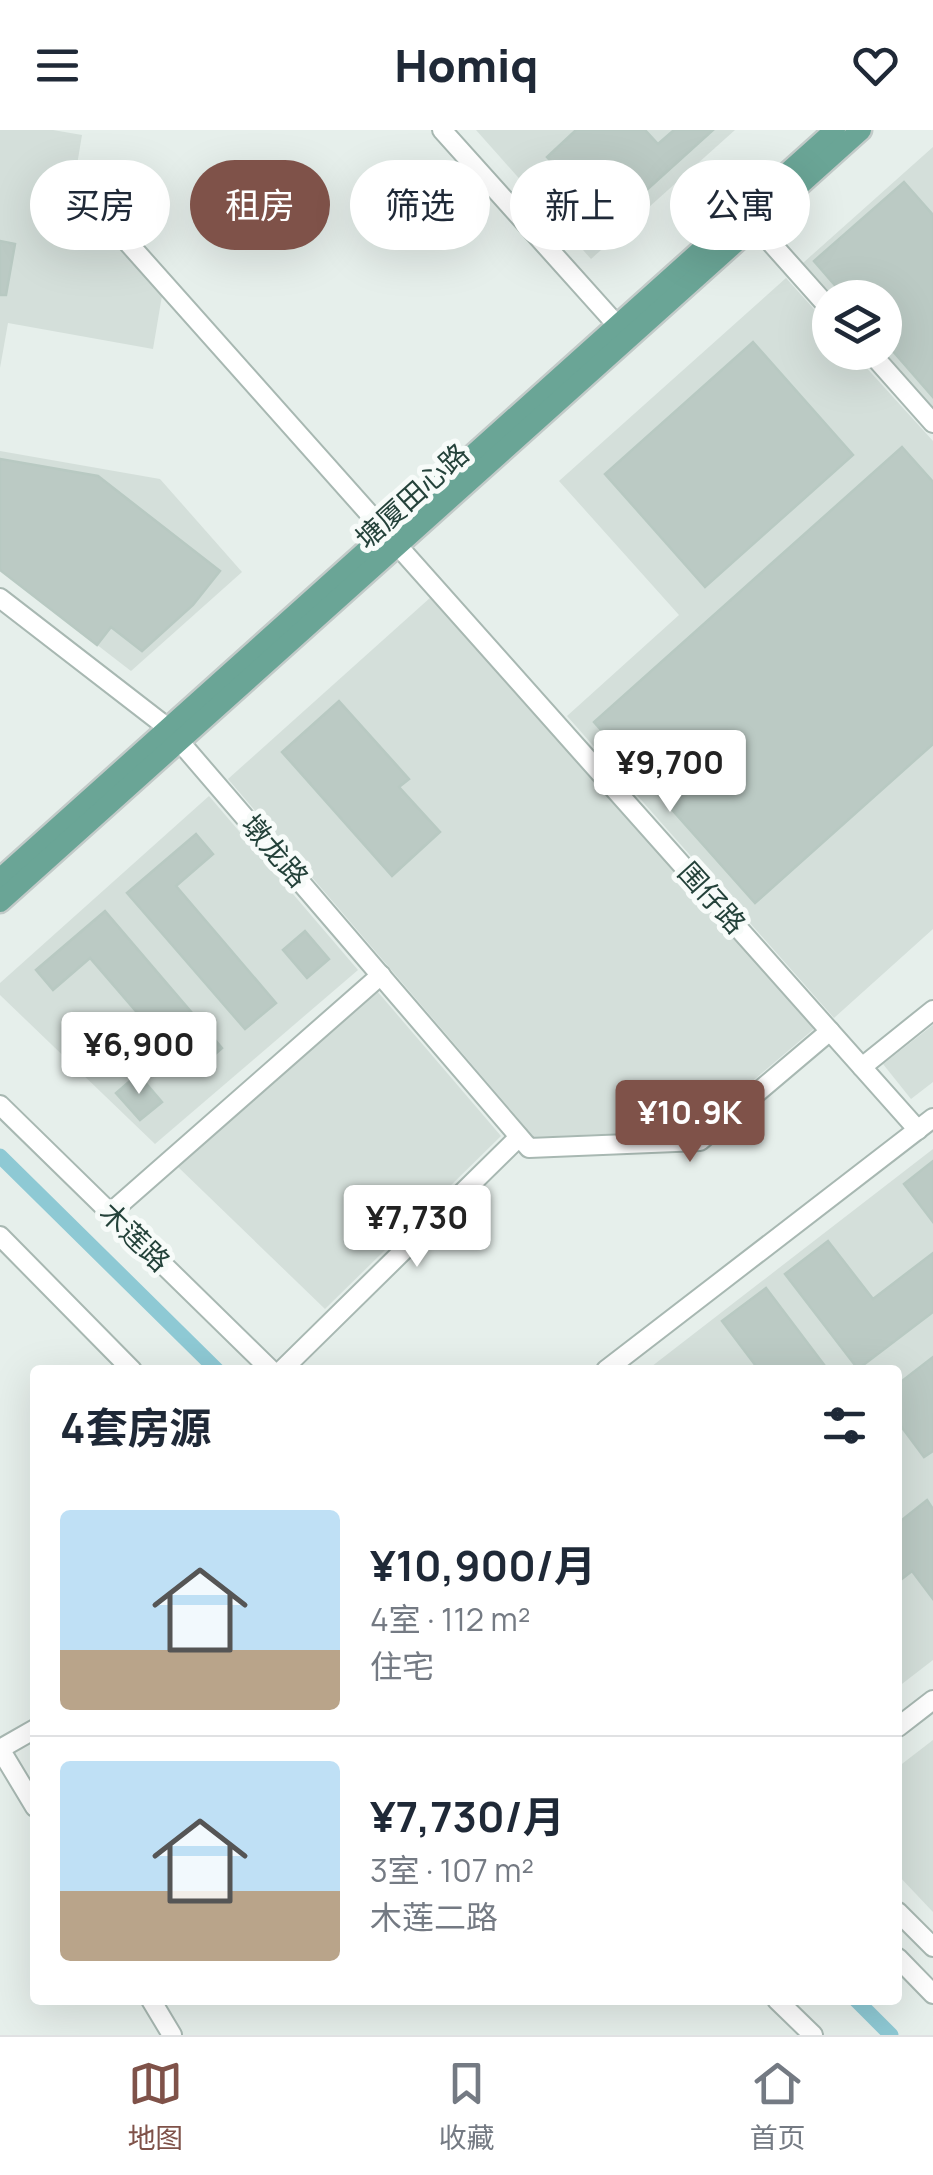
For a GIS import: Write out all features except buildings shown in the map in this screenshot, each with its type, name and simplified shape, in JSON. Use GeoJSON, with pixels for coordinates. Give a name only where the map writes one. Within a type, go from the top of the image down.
{"type":"FeatureCollection","features":[{"type":"Feature","properties":{"kind":"main road","name":"塘厦田心路"},"geometry":{"type":"LineString","coordinates":[[807,160],[836,130]]}},
{"type":"Feature","properties":{"kind":"main road","name":"塘厦田心路"},"geometry":{"type":"LineString","coordinates":[[810,170],[860,130]]}},
{"type":"Feature","properties":{"kind":"main road","name":"塘厦田心路"},"geometry":{"type":"LineString","coordinates":[[0,902],[174,734],[714,250]]}},
{"type":"Feature","properties":{"kind":"main road","name":"塘厦田心路"},"geometry":{"type":"LineString","coordinates":[[0,878],[174,734]]}},
{"type":"Feature","properties":{"kind":"street"},"geometry":{"type":"LineString","coordinates":[[442,130],[623,332]]}},
{"type":"Feature","properties":{"kind":"street","name":"围仔路"},"geometry":{"type":"LineString","coordinates":[[134,250],[862,1067],[925,1124]]}},
{"type":"Feature","properties":{"kind":"street"},"geometry":{"type":"LineString","coordinates":[[777,250],[812,288]]}},
{"type":"Feature","properties":{"kind":"street"},"geometry":{"type":"LineString","coordinates":[[886,370],[933,423]]}},
{"type":"Feature","properties":{"kind":"street","name":"墩龙路"},"geometry":{"type":"LineString","coordinates":[[0,598],[174,734],[520,1136]]}},
{"type":"Feature","properties":{"kind":"street"},"geometry":{"type":"LineString","coordinates":[[110,1213],[381,975]]}},
{"type":"Feature","properties":{"kind":"street"},"geometry":{"type":"LineString","coordinates":[[862,1067],[933,1010]]}},
{"type":"Feature","properties":{"kind":"street"},"geometry":{"type":"LineString","coordinates":[[287,1365],[520,1136],[529,1148],[700,1141],[830,1031]]}},
{"type":"Feature","properties":{"kind":"street","name":"木莲路"},"geometry":{"type":"LineString","coordinates":[[0,1105],[266,1365]]}},
{"type":"Feature","properties":{"kind":"street"},"geometry":{"type":"LineString","coordinates":[[612,1365],[925,1124]]}},
{"type":"Feature","properties":{"kind":"street"},"geometry":{"type":"LineString","coordinates":[[0,1236],[127,1365]]}},
{"type":"Feature","properties":{"kind":"street"},"geometry":{"type":"LineString","coordinates":[[902,1724],[933,1700]]}},
{"type":"Feature","properties":{"kind":"street"},"geometry":{"type":"LineString","coordinates":[[30,1732],[0,1749],[30,1799]]}},
{"type":"Feature","properties":{"kind":"street"},"geometry":{"type":"LineString","coordinates":[[902,1916],[933,1948]]}},
{"type":"Feature","properties":{"kind":"street"},"geometry":{"type":"LineString","coordinates":[[902,1962],[933,1994]]}},
{"type":"Feature","properties":{"kind":"street"},"geometry":{"type":"LineString","coordinates":[[154,2005],[172,2035]]}},
{"type":"Feature","properties":{"kind":"street"},"geometry":{"type":"LineString","coordinates":[[783,2005],[814,2035]]}},
{"type":"Feature","properties":{"kind":"shaded area"},"geometry":{"type":"Polygon","coordinates":[[[0,130],[53,130],[82,135],[78,160],[30,160],[30,250],[146,250],[166,272],[153,349],[8,323],[0,368],[0,130]]]}},
{"type":"Feature","properties":{"kind":"shaded area"},"geometry":{"type":"Polygon","coordinates":[[[476,130],[735,130],[702,160],[670,160],[670,188],[650,206],[650,160],[510,160],[510,168],[476,130]]]}},
{"type":"Feature","properties":{"kind":"shaded area"},"geometry":{"type":"Polygon","coordinates":[[[933,147],[933,408],[898,370],[902,370],[902,280],[818,280],[803,263],[933,147]]]}},
{"type":"Feature","properties":{"kind":"shaded area"},"geometry":{"type":"Polygon","coordinates":[[[583,250],[601,250],[591,259],[583,250]]]}},
{"type":"Feature","properties":{"kind":"shaded area"},"geometry":{"type":"Polygon","coordinates":[[[786,278],[812,307],[812,370],[868,370],[933,441],[933,929],[834,1018],[567,716],[679,615],[559,481],[786,278]]]}},
{"type":"Feature","properties":{"kind":"shaded area"},"geometry":{"type":"Polygon","coordinates":[[[0,451],[160,479],[242,572],[131,671],[0,570],[0,451]]]}},
{"type":"Feature","properties":{"kind":"shaded area"},"geometry":{"type":"Polygon","coordinates":[[[431,597],[815,1028],[695,1130],[534,1137],[228,779],[431,597]]]}},
{"type":"Feature","properties":{"kind":"shaded area"},"geometry":{"type":"Polygon","coordinates":[[[209,796],[358,970],[155,1144],[0,995],[0,983],[209,796]]]}},
{"type":"Feature","properties":{"kind":"shaded area"},"geometry":{"type":"Polygon","coordinates":[[[377,991],[501,1136],[325,1309],[177,1166],[377,991]]]}},
{"type":"Feature","properties":{"kind":"shaded area"},"geometry":{"type":"Polygon","coordinates":[[[933,1025],[933,1082],[911,1099],[883,1064],[933,1025]]]}},
{"type":"Feature","properties":{"kind":"shaded area"},"geometry":{"type":"Polygon","coordinates":[[[933,1149],[933,1660],[902,1684],[902,1365],[653,1365],[933,1149]]]}},
{"type":"Feature","properties":{"kind":"shaded area"},"geometry":{"type":"Polygon","coordinates":[[[933,1740],[933,1912],[902,1879],[902,1764],[933,1740]]]}},
{"type":"Feature","properties":{"kind":"waterway"},"geometry":{"type":"LineString","coordinates":[[0,1156],[212,1365]]}},
{"type":"Feature","properties":{"kind":"waterway"},"geometry":{"type":"LineString","coordinates":[[861,2005],[891,2035]]}}]}
